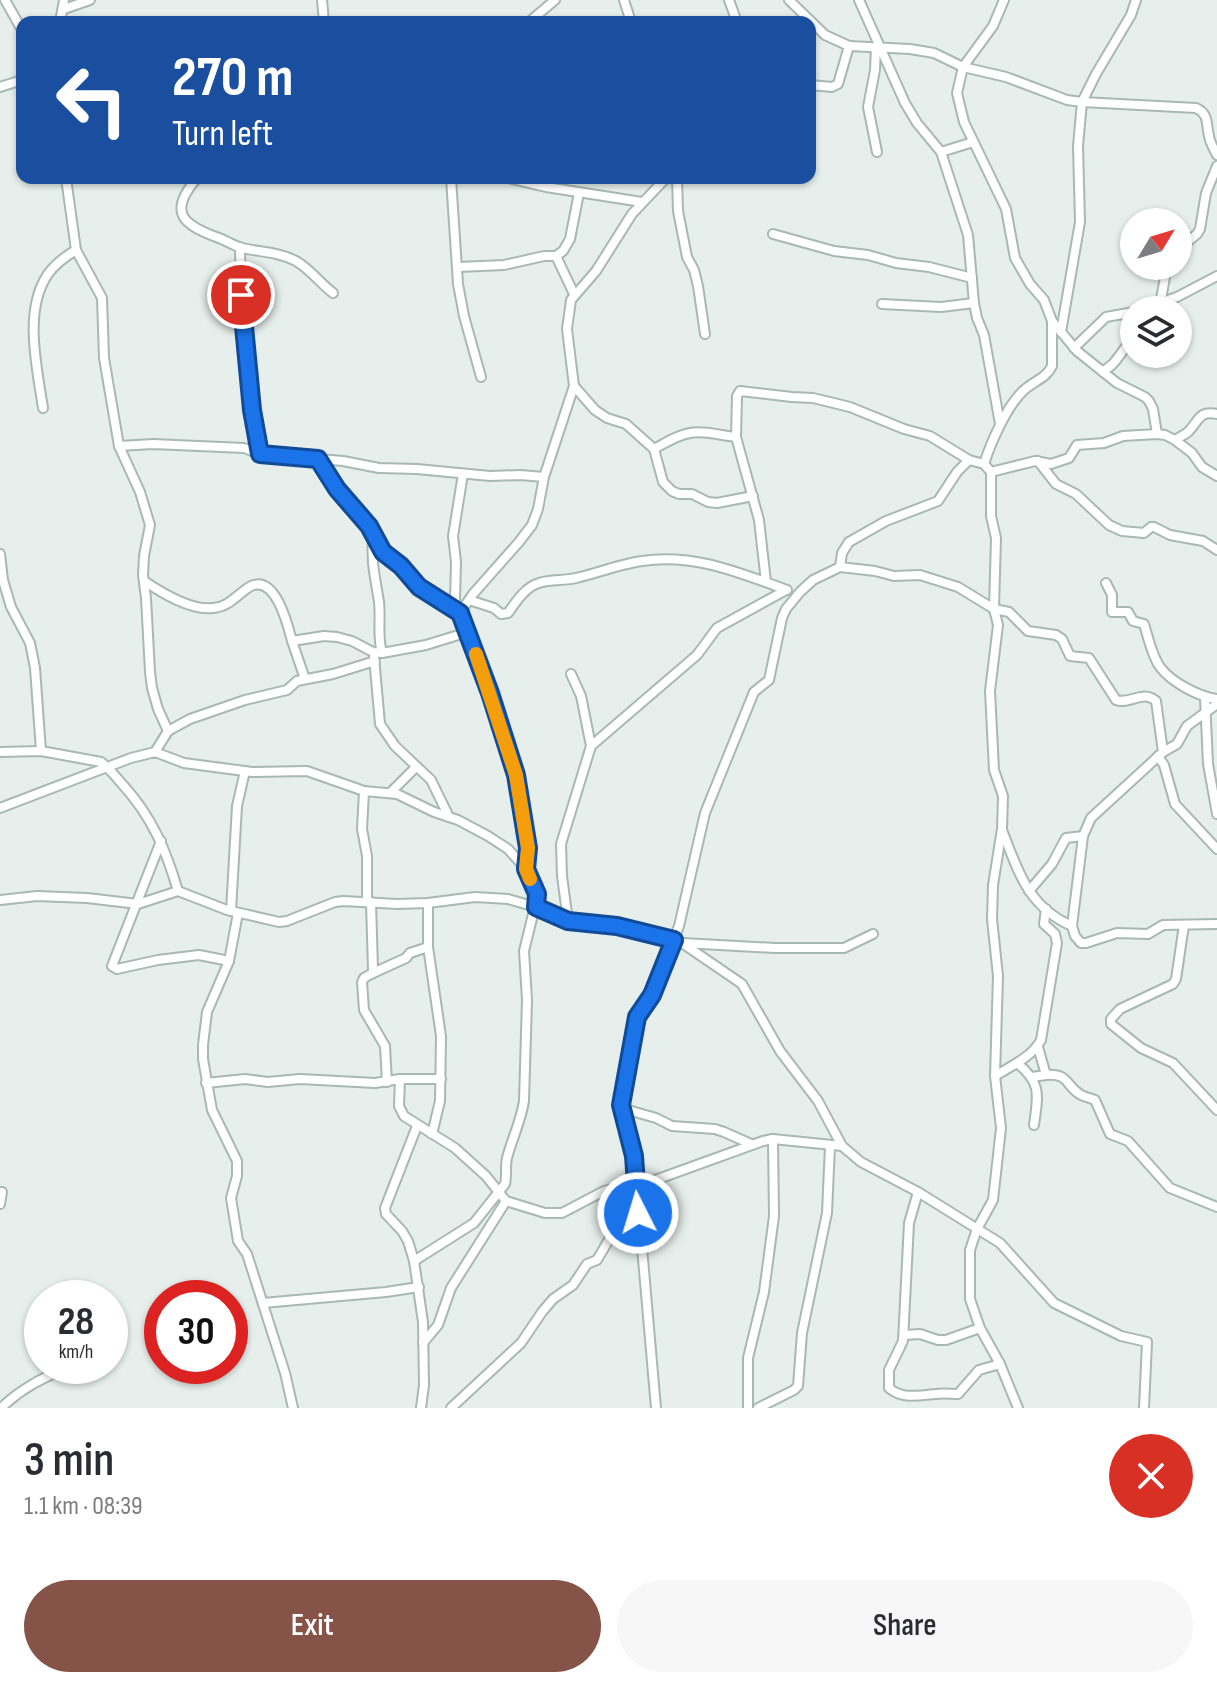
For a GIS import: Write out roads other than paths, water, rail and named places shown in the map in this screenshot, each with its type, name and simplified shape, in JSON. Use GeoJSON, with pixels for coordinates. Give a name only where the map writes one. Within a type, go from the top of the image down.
{"type":"FeatureCollection","features":[{"type":"Feature","properties":{"kind":"street"},"geometry":{"type":"LineString","coordinates":[[5,0],[16,19]]}},
{"type":"Feature","properties":{"kind":"street"},"geometry":{"type":"LineString","coordinates":[[64,4],[90,0]]}},
{"type":"Feature","properties":{"kind":"street"},"geometry":{"type":"LineString","coordinates":[[536,16],[555,0]]}},
{"type":"Feature","properties":{"kind":"street"},"geometry":{"type":"LineString","coordinates":[[789,0],[805,16]]}},
{"type":"Feature","properties":{"kind":"street"},"geometry":{"type":"LineString","coordinates":[[859,0],[877,48],[905,103],[941,152],[968,235],[974,303],[984,335],[1000,424]]}},
{"type":"Feature","properties":{"kind":"street"},"geometry":{"type":"LineString","coordinates":[[1004,0],[993,26],[963,67],[957,93],[964,122],[1006,209],[1015,258],[1030,284],[1044,300],[1052,321],[1074,348],[1117,383],[1149,401],[1157,434]]}},
{"type":"Feature","properties":{"kind":"street"},"geometry":{"type":"LineString","coordinates":[[1061,332],[1080,222],[1078,146],[1082,102],[1131,15],[1136,0]]}},
{"type":"Feature","properties":{"kind":"street"},"geometry":{"type":"LineString","coordinates":[[816,26],[836,42],[849,46],[934,53],[963,67],[1006,77],[1067,100],[1196,108],[1207,117],[1210,141],[1217,155]]}},
{"type":"Feature","properties":{"kind":"street"},"geometry":{"type":"LineString","coordinates":[[816,86],[832,87],[838,84],[849,46]]}},
{"type":"Feature","properties":{"kind":"street"},"geometry":{"type":"LineString","coordinates":[[877,48],[868,107],[877,152]]}},
{"type":"Feature","properties":{"kind":"street"},"geometry":{"type":"LineString","coordinates":[[941,152],[973,142]]}},
{"type":"Feature","properties":{"kind":"street"},"geometry":{"type":"LineString","coordinates":[[1192,238],[1200,229],[1206,193],[1217,166]]}},
{"type":"Feature","properties":{"kind":"street"},"geometry":{"type":"LineString","coordinates":[[67,184],[76,250],[102,298],[104,358],[119,446],[140,492],[150,525],[144,556],[144,581],[152,688],[168,731]]}},
{"type":"Feature","properties":{"kind":"street"},"geometry":{"type":"LineString","coordinates":[[192,184],[182,208],[186,221],[197,230],[240,247],[295,260],[333,293]]}},
{"type":"Feature","properties":{"kind":"street"},"geometry":{"type":"LineString","coordinates":[[451,184],[458,284],[481,377]]}},
{"type":"Feature","properties":{"kind":"street"},"geometry":{"type":"LineString","coordinates":[[536,184],[642,202]]}},
{"type":"Feature","properties":{"kind":"street"},"geometry":{"type":"LineString","coordinates":[[460,613],[532,525],[538,509],[544,477],[574,386],[567,329],[571,300],[596,271],[620,230],[660,184]]}},
{"type":"Feature","properties":{"kind":"street"},"geometry":{"type":"LineString","coordinates":[[677,184],[678,211],[687,257],[698,286],[705,334]]}},
{"type":"Feature","properties":{"kind":"street"},"geometry":{"type":"LineString","coordinates":[[458,267],[504,265],[556,256],[570,239],[579,193]]}},
{"type":"Feature","properties":{"kind":"street"},"geometry":{"type":"LineString","coordinates":[[773,234],[834,251],[868,255],[972,278]]}},
{"type":"Feature","properties":{"kind":"street"},"geometry":{"type":"LineString","coordinates":[[240,247],[246,361],[260,454]]}},
{"type":"Feature","properties":{"kind":"street"},"geometry":{"type":"LineString","coordinates":[[43,408],[35,360],[33,322],[39,292],[48,274],[76,250]]}},
{"type":"Feature","properties":{"kind":"street"},"geometry":{"type":"LineString","coordinates":[[556,256],[574,294]]}},
{"type":"Feature","properties":{"kind":"street"},"geometry":{"type":"LineString","coordinates":[[1179,296],[1217,276]]}},
{"type":"Feature","properties":{"kind":"street"},"geometry":{"type":"LineString","coordinates":[[882,304],[941,307],[974,303]]}},
{"type":"Feature","properties":{"kind":"street"},"geometry":{"type":"LineString","coordinates":[[1074,348],[1106,317],[1120,314]]}},
{"type":"Feature","properties":{"kind":"street"},"geometry":{"type":"LineString","coordinates":[[984,464],[1000,424],[1023,391],[1050,371],[1052,321]]}},
{"type":"Feature","properties":{"kind":"street"},"geometry":{"type":"LineString","coordinates":[[1102,371],[1113,366],[1120,356]]}},
{"type":"Feature","properties":{"kind":"street"},"geometry":{"type":"LineString","coordinates":[[574,386],[595,410],[626,424],[654,449],[663,482],[672,491],[717,503],[753,496]]}},
{"type":"Feature","properties":{"kind":"street"},"geometry":{"type":"LineString","coordinates":[[766,582],[759,520],[736,437],[737,396],[740,391],[813,398],[850,407],[935,438],[969,460],[984,464],[991,472],[991,516],[996,538],[994,609],[998,625],[990,691],[994,770],[1003,796],[1002,829],[992,893],[998,976],[995,1076],[1001,1128],[994,1197],[970,1250],[970,1299],[980,1328],[1000,1364],[1018,1408]]}},
{"type":"Feature","properties":{"kind":"street"},"geometry":{"type":"LineString","coordinates":[[1175,440],[1187,433],[1203,414],[1217,414]]}},
{"type":"Feature","properties":{"kind":"street"},"geometry":{"type":"LineString","coordinates":[[654,449],[691,432],[736,437]]}},
{"type":"Feature","properties":{"kind":"street"},"geometry":{"type":"LineString","coordinates":[[991,472],[1038,461],[1051,464],[1069,458],[1075,447],[1081,444],[1104,443],[1123,436],[1157,434],[1175,440],[1195,455],[1202,467],[1217,476]]}},
{"type":"Feature","properties":{"kind":"street"},"geometry":{"type":"LineString","coordinates":[[119,446],[153,444],[244,448],[260,454],[379,468],[544,477]]}},
{"type":"Feature","properties":{"kind":"street"},"geometry":{"type":"LineString","coordinates":[[318,459],[337,489],[369,526],[383,552],[401,566],[419,587],[460,613]]}},
{"type":"Feature","properties":{"kind":"street"},"geometry":{"type":"LineString","coordinates":[[840,567],[842,553],[849,542],[886,521],[938,501],[959,469],[969,460]]}},
{"type":"Feature","properties":{"kind":"street"},"geometry":{"type":"LineString","coordinates":[[1038,461],[1056,484],[1076,494],[1094,513],[1117,529],[1144,533],[1154,527],[1170,535],[1203,541],[1217,550]]}},
{"type":"Feature","properties":{"kind":"street"},"geometry":{"type":"LineString","coordinates":[[463,474],[453,536],[455,600],[490,693],[516,775],[528,848],[526,869]]}},
{"type":"Feature","properties":{"kind":"street"},"geometry":{"type":"LineString","coordinates":[[373,537],[372,558],[379,604],[377,655],[380,724],[395,746],[431,780],[449,817]]}},
{"type":"Feature","properties":{"kind":"street"},"geometry":{"type":"LineString","coordinates":[[0,554],[11,607],[30,643],[35,668],[41,751]]}},
{"type":"Feature","properties":{"kind":"street"},"geometry":{"type":"LineString","coordinates":[[469,600],[494,608],[504,615],[529,588],[538,583],[573,579],[641,561],[678,559],[716,565],[800,592]]}},
{"type":"Feature","properties":{"kind":"street"},"geometry":{"type":"LineString","coordinates":[[656,1408],[634,1156],[621,1108],[635,1022],[678,941],[705,813],[754,692],[769,680],[782,618],[800,592],[817,577],[840,567],[894,576],[920,575],[958,587],[994,609],[1009,612],[1028,631],[1060,637],[1070,656],[1089,658],[1116,700],[1127,702],[1150,696],[1156,701],[1160,754],[1175,804],[1217,849]]}},
{"type":"Feature","properties":{"kind":"street"},"geometry":{"type":"LineString","coordinates":[[144,581],[167,596],[212,609],[233,601],[250,587],[261,586],[273,593],[285,614],[305,679]]}},
{"type":"Feature","properties":{"kind":"street"},"geometry":{"type":"LineString","coordinates":[[1106,583],[1112,595],[1112,612],[1128,612],[1133,621],[1144,624],[1160,668],[1179,683],[1205,698],[1217,701],[1206,714],[1187,726],[1177,744],[1160,754],[1091,818],[1083,836],[1072,926],[1075,936],[1078,941],[1086,943],[1117,933],[1148,934],[1163,925],[1217,924]]}},
{"type":"Feature","properties":{"kind":"street"},"geometry":{"type":"LineString","coordinates":[[591,746],[697,655],[717,628],[786,590]]}},
{"type":"Feature","properties":{"kind":"street"},"geometry":{"type":"LineString","coordinates":[[155,752],[168,731],[190,719],[245,700],[287,690],[297,681],[333,674],[377,655],[468,632]]}},
{"type":"Feature","properties":{"kind":"street"},"geometry":{"type":"LineString","coordinates":[[292,641],[337,637],[352,641],[377,655]]}},
{"type":"Feature","properties":{"kind":"street"},"geometry":{"type":"LineString","coordinates":[[568,921],[561,844],[591,746],[581,696],[571,674]]}},
{"type":"Feature","properties":{"kind":"street"},"geometry":{"type":"LineString","coordinates":[[1205,698],[1208,764],[1217,814]]}},
{"type":"Feature","properties":{"kind":"street"},"geometry":{"type":"LineString","coordinates":[[0,752],[41,751],[101,762],[109,768],[139,801],[161,840],[178,891]]}},
{"type":"Feature","properties":{"kind":"street"},"geometry":{"type":"LineString","coordinates":[[0,808],[131,758],[155,752],[184,763],[245,771],[307,771],[364,791],[402,796],[499,843],[516,857],[526,869],[537,894],[524,951],[527,1000],[524,1101],[507,1159],[505,1184],[474,1223],[414,1261]]}},
{"type":"Feature","properties":{"kind":"street"},"geometry":{"type":"LineString","coordinates":[[390,793],[416,767]]}},
{"type":"Feature","properties":{"kind":"street"},"geometry":{"type":"LineString","coordinates":[[245,771],[237,806],[234,912],[229,961],[207,1012],[203,1045],[206,1083],[214,1116],[237,1161],[237,1176],[231,1198],[238,1241],[247,1254],[293,1408]]}},
{"type":"Feature","properties":{"kind":"street"},"geometry":{"type":"LineString","coordinates":[[364,791],[362,829],[367,856],[373,973]]}},
{"type":"Feature","properties":{"kind":"street"},"geometry":{"type":"LineString","coordinates":[[1002,829],[1023,883],[1046,909],[1072,926]]}},
{"type":"Feature","properties":{"kind":"street"},"geometry":{"type":"LineString","coordinates":[[1029,891],[1052,864],[1066,838],[1083,836]]}},
{"type":"Feature","properties":{"kind":"street"},"geometry":{"type":"LineString","coordinates":[[161,840],[112,966],[115,969],[199,955],[229,961]]}},
{"type":"Feature","properties":{"kind":"street"},"geometry":{"type":"LineString","coordinates":[[0,900],[37,896],[138,904],[178,891],[234,912],[283,922],[338,901],[397,904],[481,897],[508,899],[568,921],[617,926],[678,941],[775,948],[844,948],[873,934]]}},
{"type":"Feature","properties":{"kind":"street"},"geometry":{"type":"LineString","coordinates":[[428,903],[428,947],[441,1031],[439,1107],[432,1134]]}},
{"type":"Feature","properties":{"kind":"street"},"geometry":{"type":"LineString","coordinates":[[995,1076],[1038,1047],[1041,1040],[1057,943],[1055,934],[1044,924],[1046,909]]}},
{"type":"Feature","properties":{"kind":"street"},"geometry":{"type":"LineString","coordinates":[[1184,925],[1173,984],[1120,1009],[1111,1019],[1111,1024],[1141,1048],[1173,1063],[1217,1110]]}},
{"type":"Feature","properties":{"kind":"street"},"geometry":{"type":"LineString","coordinates":[[678,941],[742,984],[780,1051],[818,1101],[842,1146],[866,1166],[918,1192],[1000,1243],[1054,1303],[1121,1336],[1147,1342],[1144,1408]]}},
{"type":"Feature","properties":{"kind":"street"},"geometry":{"type":"LineString","coordinates":[[387,1082],[385,1046],[364,1010],[362,982],[410,953],[428,947]]}},
{"type":"Feature","properties":{"kind":"street"},"geometry":{"type":"LineString","coordinates":[[1038,1047],[1046,1075]]}},
{"type":"Feature","properties":{"kind":"street"},"geometry":{"type":"LineString","coordinates":[[1017,1063],[1032,1077],[1036,1093],[1034,1125]]}},
{"type":"Feature","properties":{"kind":"street"},"geometry":{"type":"LineString","coordinates":[[1032,1077],[1063,1076],[1081,1095],[1095,1100],[1110,1134],[1128,1141],[1170,1188],[1217,1207]]}},
{"type":"Feature","properties":{"kind":"street"},"geometry":{"type":"LineString","coordinates":[[206,1083],[245,1079],[268,1082],[300,1079],[387,1082],[441,1079]]}},
{"type":"Feature","properties":{"kind":"street"},"geometry":{"type":"LineString","coordinates":[[400,1079],[400,1109],[404,1116],[455,1148],[506,1201],[545,1213],[557,1214],[604,1191],[636,1187],[751,1144],[773,1139],[842,1146]]}},
{"type":"Feature","properties":{"kind":"street"},"geometry":{"type":"LineString","coordinates":[[621,1108],[672,1126],[715,1129],[751,1144]]}},
{"type":"Feature","properties":{"kind":"street"},"geometry":{"type":"LineString","coordinates":[[417,1126],[385,1208],[386,1214],[408,1241],[419,1287],[424,1385],[421,1408]]}},
{"type":"Feature","properties":{"kind":"street"},"geometry":{"type":"LineString","coordinates":[[748,1408],[748,1358],[764,1292],[774,1216],[773,1139]]}},
{"type":"Feature","properties":{"kind":"street"},"geometry":{"type":"LineString","coordinates":[[758,1408],[798,1386],[802,1333],[827,1213],[830,1146]]}},
{"type":"Feature","properties":{"kind":"street"},"geometry":{"type":"LineString","coordinates":[[0,1204],[2,1192]]}},
{"type":"Feature","properties":{"kind":"street"},"geometry":{"type":"LineString","coordinates":[[918,1192],[909,1223],[904,1335],[889,1370],[889,1388],[894,1393],[918,1398],[958,1394],[979,1370],[1000,1364]]}},
{"type":"Feature","properties":{"kind":"street"},"geometry":{"type":"LineString","coordinates":[[423,1344],[438,1325],[451,1288],[506,1201]]}},
{"type":"Feature","properties":{"kind":"street"},"geometry":{"type":"LineString","coordinates":[[451,1408],[521,1343],[553,1299],[573,1285],[587,1264],[597,1260],[610,1235],[638,1213]]}},
{"type":"Feature","properties":{"kind":"street"},"geometry":{"type":"LineString","coordinates":[[263,1303],[419,1287]]}},
{"type":"Feature","properties":{"kind":"street"},"geometry":{"type":"LineString","coordinates":[[904,1335],[920,1334],[946,1340],[980,1328]]}},
{"type":"Feature","properties":{"kind":"street"},"geometry":{"type":"LineString","coordinates":[[1,1408],[33,1384]]}},
{"type":"Feature","properties":{"kind":"street"},"geometry":{"type":"LineString","coordinates":[[916,1408],[918,1398]]}}]}
